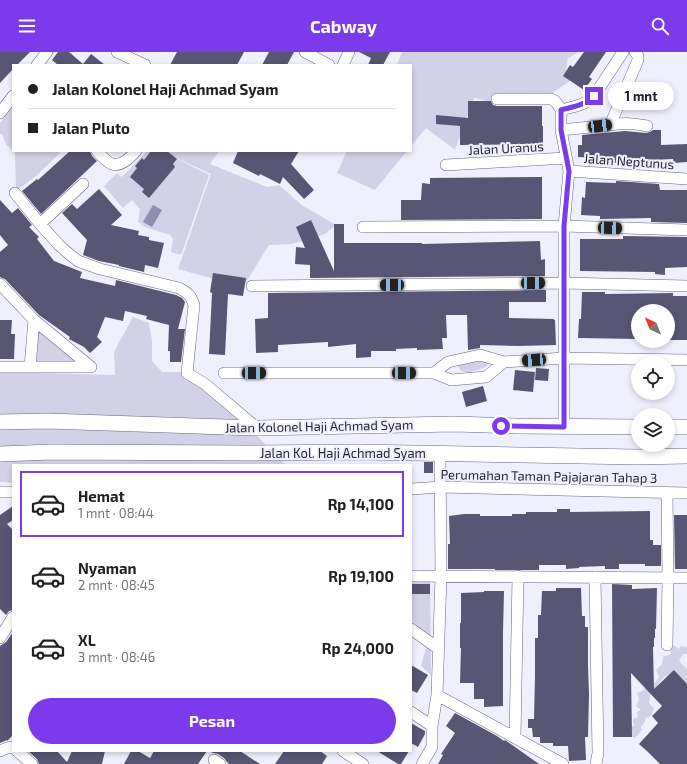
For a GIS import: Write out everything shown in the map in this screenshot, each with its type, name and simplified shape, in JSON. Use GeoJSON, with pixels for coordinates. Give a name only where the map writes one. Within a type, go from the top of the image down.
{"type":"FeatureCollection","features":[{"type":"Feature","properties":{"kind":"main road","name":"Jalan Kolonel Haji Achmad Syam"},"geometry":{"type":"LineString","coordinates":[[0,422],[47,421],[257,428],[454,424],[631,427]]}},
{"type":"Feature","properties":{"kind":"main road"},"geometry":{"type":"LineString","coordinates":[[675,427],[687,427]]}},
{"type":"Feature","properties":{"kind":"main road","name":"Jalan Kol. Haji Achmad Syam"},"geometry":{"type":"LineString","coordinates":[[0,454],[52,452],[357,452],[687,456]]}},
{"type":"Feature","properties":{"kind":"street"},"geometry":{"type":"LineString","coordinates":[[38,64],[47,52]]}},
{"type":"Feature","properties":{"kind":"street"},"geometry":{"type":"LineString","coordinates":[[117,52],[128,62],[139,64]]}},
{"type":"Feature","properties":{"kind":"street"},"geometry":{"type":"LineString","coordinates":[[305,52],[327,64]]}},
{"type":"Feature","properties":{"kind":"street"},"geometry":{"type":"LineString","coordinates":[[343,64],[349,52]]}},
{"type":"Feature","properties":{"kind":"street"},"geometry":{"type":"LineString","coordinates":[[561,110],[586,103],[590,100],[623,52]]}},
{"type":"Feature","properties":{"kind":"street"},"geometry":{"type":"LineString","coordinates":[[610,125],[638,60],[638,56],[635,52]]}},
{"type":"Feature","properties":{"kind":"street"},"geometry":{"type":"LineString","coordinates":[[0,113],[12,97]]}},
{"type":"Feature","properties":{"kind":"street"},"geometry":{"type":"LineString","coordinates":[[497,99],[550,99],[554,101],[561,110],[561,130],[569,171],[564,226],[564,427]]}},
{"type":"Feature","properties":{"kind":"street"},"geometry":{"type":"LineString","coordinates":[[561,130],[626,122],[648,126]]}},
{"type":"Feature","properties":{"kind":"street"},"geometry":{"type":"LineString","coordinates":[[98,152],[111,164],[119,165],[125,162],[135,152]]}},
{"type":"Feature","properties":{"kind":"street","name":"Jalan Uranus"},"geometry":{"type":"LineString","coordinates":[[446,165],[566,158]]}},
{"type":"Feature","properties":{"kind":"street","name":"Jalan Neptunus"},"geometry":{"type":"LineString","coordinates":[[569,171],[687,179]]}},
{"type":"Feature","properties":{"kind":"street"},"geometry":{"type":"LineString","coordinates":[[40,224],[83,184]]}},
{"type":"Feature","properties":{"kind":"street"},"geometry":{"type":"LineString","coordinates":[[14,193],[40,224],[69,254],[78,260],[100,269],[179,288],[187,292],[194,305],[187,373],[205,384],[257,428]]}},
{"type":"Feature","properties":{"kind":"street"},"geometry":{"type":"LineString","coordinates":[[363,227],[564,226],[687,230]]}},
{"type":"Feature","properties":{"kind":"street"},"geometry":{"type":"LineString","coordinates":[[252,286],[564,283],[687,286]]}},
{"type":"Feature","properties":{"kind":"street"},"geometry":{"type":"LineString","coordinates":[[0,284],[34,320],[91,367],[0,367]]}},
{"type":"Feature","properties":{"kind":"street"},"geometry":{"type":"LineString","coordinates":[[30,367],[34,320]]}},
{"type":"Feature","properties":{"kind":"street"},"geometry":{"type":"LineString","coordinates":[[434,373],[448,362],[480,355],[504,362],[564,358],[687,360]]}},
{"type":"Feature","properties":{"kind":"street"},"geometry":{"type":"LineString","coordinates":[[224,373],[434,373],[451,380],[486,377],[504,362]]}},
{"type":"Feature","properties":{"kind":"street"},"geometry":{"type":"LineString","coordinates":[[422,764],[432,747],[432,726],[437,695],[441,576],[440,454]]}},
{"type":"Feature","properties":{"kind":"street","name":"Perumahan Taman Pajajaran Tahap 3"},"geometry":{"type":"LineString","coordinates":[[412,489],[441,487],[687,493]]}},
{"type":"Feature","properties":{"kind":"street"},"geometry":{"type":"LineString","coordinates":[[0,492],[12,492]]}},
{"type":"Feature","properties":{"kind":"street"},"geometry":{"type":"LineString","coordinates":[[666,645],[668,578],[667,493]]}},
{"type":"Feature","properties":{"kind":"street"},"geometry":{"type":"LineString","coordinates":[[412,576],[687,578]]}},
{"type":"Feature","properties":{"kind":"street"},"geometry":{"type":"LineString","coordinates":[[515,738],[518,576]]}},
{"type":"Feature","properties":{"kind":"street"},"geometry":{"type":"LineString","coordinates":[[596,577],[598,753],[596,764]]}},
{"type":"Feature","properties":{"kind":"street"},"geometry":{"type":"LineString","coordinates":[[0,638],[12,619]]}},
{"type":"Feature","properties":{"kind":"street"},"geometry":{"type":"LineString","coordinates":[[412,630],[439,649]]}},
{"type":"Feature","properties":{"kind":"street"},"geometry":{"type":"LineString","coordinates":[[437,695],[564,764]]}},
{"type":"Feature","properties":{"kind":"street"},"geometry":{"type":"LineString","coordinates":[[412,713],[432,726]]}},
{"type":"Feature","properties":{"kind":"street"},"geometry":{"type":"LineString","coordinates":[[14,752],[32,764]]}},
{"type":"Feature","properties":{"kind":"street"},"geometry":{"type":"LineString","coordinates":[[345,752],[363,764]]}},
{"type":"Feature","properties":{"kind":"shaded area"},"geometry":{"type":"Polygon","coordinates":[[[402,52],[579,52],[568,58],[566,70],[570,81],[552,93],[496,97],[491,102],[474,98],[455,150],[426,128],[412,145],[412,64],[397,64],[402,52]]]}},
{"type":"Feature","properties":{"kind":"shaded area"},"geometry":{"type":"Polygon","coordinates":[[[12,108],[12,150],[6,144],[2,134],[0,134],[0,123],[12,108]]]}},
{"type":"Feature","properties":{"kind":"shaded area"},"geometry":{"type":"Polygon","coordinates":[[[14,152],[61,152],[36,176],[16,191],[14,152]]]}},
{"type":"Feature","properties":{"kind":"shaded area"},"geometry":{"type":"Polygon","coordinates":[[[146,152],[218,152],[210,164],[267,187],[279,185],[303,206],[336,225],[325,234],[292,244],[269,245],[243,287],[178,269],[211,174],[170,155],[209,175],[181,255],[171,252],[173,239],[170,235],[145,227],[138,222],[140,209],[132,200],[123,208],[104,186],[117,173],[121,177],[146,152]]]}},
{"type":"Feature","properties":{"kind":"shaded area"},"geometry":{"type":"Polygon","coordinates":[[[347,152],[406,152],[375,190],[337,173],[347,152]]]}},
{"type":"Feature","properties":{"kind":"shaded area"},"geometry":{"type":"Polygon","coordinates":[[[153,205],[162,210],[152,227],[143,222],[153,205]]]}},
{"type":"Feature","properties":{"kind":"shaded area"},"geometry":{"type":"Polygon","coordinates":[[[133,317],[149,323],[152,341],[152,361],[162,372],[194,372],[285,464],[12,464],[12,483],[0,482],[0,372],[115,375],[114,352],[133,317]]]}},
{"type":"Feature","properties":{"kind":"shaded area"},"geometry":{"type":"Polygon","coordinates":[[[39,329],[74,357],[78,363],[35,361],[35,333],[39,329]]]}},
{"type":"Feature","properties":{"kind":"shaded area"},"geometry":{"type":"Polygon","coordinates":[[[481,358],[489,362],[486,367],[468,373],[461,371],[458,366],[462,364],[481,358]]]}},
{"type":"Feature","properties":{"kind":"shaded area"},"geometry":{"type":"Polygon","coordinates":[[[412,581],[430,581],[431,675],[421,666],[428,640],[424,632],[412,622],[412,581]]]}},
{"type":"Feature","properties":{"kind":"shaded area"},"geometry":{"type":"Polygon","coordinates":[[[673,645],[679,649],[681,646],[687,647],[687,654],[683,654],[679,661],[687,669],[687,682],[680,688],[672,675],[665,676],[655,688],[655,692],[650,695],[649,703],[654,708],[651,716],[645,718],[645,722],[641,727],[642,730],[635,738],[629,735],[629,728],[635,725],[633,723],[633,719],[638,717],[637,712],[641,710],[636,706],[639,700],[637,693],[645,690],[644,688],[647,685],[655,683],[659,677],[656,670],[662,664],[663,657],[671,654],[670,649],[673,645]]]}},
{"type":"Feature","properties":{"kind":"building"},"geometry":{"type":"Polygon","coordinates":[[[0,52],[30,52],[18,64],[12,64],[12,70],[0,83],[0,52]]]}},
{"type":"Feature","properties":{"kind":"building"},"geometry":{"type":"Polygon","coordinates":[[[58,52],[69,52],[83,64],[57,64],[52,60],[58,52]]]}},
{"type":"Feature","properties":{"kind":"building"},"geometry":{"type":"Polygon","coordinates":[[[177,52],[244,52],[238,64],[171,64],[177,52]]]}},
{"type":"Feature","properties":{"kind":"building"},"geometry":{"type":"Polygon","coordinates":[[[269,52],[294,52],[288,64],[263,64],[269,52]]]}},
{"type":"Feature","properties":{"kind":"building"},"geometry":{"type":"Polygon","coordinates":[[[359,52],[390,52],[384,64],[368,64],[371,58],[359,52]]]}},
{"type":"Feature","properties":{"kind":"building"},"geometry":{"type":"Polygon","coordinates":[[[584,52],[606,52],[589,77],[592,79],[584,90],[563,76],[570,65],[573,67],[584,52]]]}},
{"type":"Feature","properties":{"kind":"building"},"geometry":{"type":"Polygon","coordinates":[[[91,54],[104,64],[83,64],[91,54]]]}},
{"type":"Feature","properties":{"kind":"building"},"geometry":{"type":"Polygon","coordinates":[[[634,86],[651,91],[647,106],[629,100],[634,86]]]}},
{"type":"Feature","properties":{"kind":"building"},"geometry":{"type":"Polygon","coordinates":[[[468,101],[491,101],[493,105],[497,106],[542,106],[543,144],[460,145],[460,126],[436,124],[436,115],[468,118],[468,101]]]}},
{"type":"Feature","properties":{"kind":"building"},"geometry":{"type":"Polygon","coordinates":[[[653,130],[661,130],[661,145],[687,144],[687,162],[674,163],[673,159],[629,161],[629,163],[601,163],[601,158],[578,157],[578,145],[582,145],[582,135],[625,131],[646,133],[653,130]]]}},
{"type":"Feature","properties":{"kind":"building"},"geometry":{"type":"Polygon","coordinates":[[[69,152],[90,152],[97,161],[41,214],[22,191],[37,179],[38,180],[69,152]]]}},
{"type":"Feature","properties":{"kind":"building"},"geometry":{"type":"Polygon","coordinates":[[[150,152],[168,152],[177,159],[173,164],[175,167],[149,198],[142,192],[144,189],[130,177],[137,168],[135,166],[142,158],[144,160],[150,152]]]}},
{"type":"Feature","properties":{"kind":"building"},"geometry":{"type":"Polygon","coordinates":[[[238,152],[298,152],[291,164],[314,190],[304,199],[283,177],[280,184],[260,174],[259,176],[233,163],[238,152]]]}},
{"type":"Feature","properties":{"kind":"building"},"geometry":{"type":"Polygon","coordinates":[[[542,177],[542,219],[401,220],[401,200],[421,200],[422,183],[430,184],[430,178],[542,177]]]}},
{"type":"Feature","properties":{"kind":"building"},"geometry":{"type":"Polygon","coordinates":[[[616,181],[659,184],[660,190],[687,190],[687,223],[651,222],[651,218],[600,219],[600,216],[581,215],[582,197],[585,198],[586,182],[616,183],[616,181]]]}},
{"type":"Feature","properties":{"kind":"building"},"geometry":{"type":"Polygon","coordinates":[[[99,189],[122,215],[111,225],[139,231],[138,235],[149,237],[149,240],[164,243],[158,268],[145,265],[144,272],[99,261],[83,255],[87,240],[62,213],[72,204],[77,209],[99,189]]]}},
{"type":"Feature","properties":{"kind":"building"},"geometry":{"type":"Polygon","coordinates":[[[0,200],[12,213],[18,208],[32,225],[29,227],[39,237],[37,239],[54,261],[82,272],[80,278],[115,286],[116,280],[176,295],[182,298],[185,302],[178,329],[185,329],[181,362],[170,362],[170,351],[168,351],[169,325],[146,319],[147,316],[125,311],[123,321],[105,317],[97,337],[102,342],[90,353],[84,347],[69,339],[70,337],[39,315],[5,279],[0,277],[0,252],[8,245],[0,235],[0,200]]]}},
{"type":"Feature","properties":{"kind":"building"},"geometry":{"type":"Polygon","coordinates":[[[311,220],[334,271],[334,224],[344,224],[344,243],[422,244],[540,241],[541,260],[545,259],[545,276],[310,278],[310,265],[295,264],[296,247],[305,248],[296,227],[311,220]]]}},
{"type":"Feature","properties":{"kind":"building"},"geometry":{"type":"Polygon","coordinates":[[[623,236],[687,237],[687,267],[665,268],[665,275],[655,274],[655,272],[580,271],[580,239],[623,239],[623,236]]]}},
{"type":"Feature","properties":{"kind":"building"},"geometry":{"type":"Polygon","coordinates":[[[213,273],[246,278],[243,296],[228,294],[225,355],[209,354],[212,293],[210,292],[213,273]]]}},
{"type":"Feature","properties":{"kind":"building"},"geometry":{"type":"Polygon","coordinates":[[[546,290],[546,302],[509,302],[509,318],[554,319],[556,345],[480,345],[480,348],[468,350],[467,315],[446,315],[447,338],[442,338],[443,349],[417,350],[417,348],[396,349],[396,351],[371,351],[371,357],[356,358],[356,344],[328,347],[328,342],[278,345],[278,352],[256,353],[255,319],[268,318],[268,293],[546,290]]]}},
{"type":"Feature","properties":{"kind":"building"},"geometry":{"type":"Polygon","coordinates":[[[582,292],[605,292],[605,294],[673,293],[673,296],[687,296],[687,340],[675,340],[675,304],[631,304],[631,339],[578,338],[579,319],[581,319],[582,292]]]}},
{"type":"Feature","properties":{"kind":"building"},"geometry":{"type":"Polygon","coordinates":[[[0,320],[12,320],[11,334],[15,334],[14,359],[0,359],[0,320]]]}},
{"type":"Feature","properties":{"kind":"building"},"geometry":{"type":"Polygon","coordinates":[[[536,368],[549,369],[548,381],[535,380],[536,368]]]}},
{"type":"Feature","properties":{"kind":"building"},"geometry":{"type":"Polygon","coordinates":[[[515,370],[535,372],[533,392],[513,390],[515,370]]]}},
{"type":"Feature","properties":{"kind":"building"},"geometry":{"type":"Polygon","coordinates":[[[483,386],[487,401],[466,407],[462,392],[483,386]]]}},
{"type":"Feature","properties":{"kind":"building"},"geometry":{"type":"Polygon","coordinates":[[[424,462],[433,462],[433,473],[424,473],[424,462]]]}},
{"type":"Feature","properties":{"kind":"building"},"geometry":{"type":"Polygon","coordinates":[[[12,507],[12,521],[7,524],[12,529],[12,610],[9,611],[6,615],[0,609],[0,515],[12,507]]]}},
{"type":"Feature","properties":{"kind":"building"},"geometry":{"type":"Polygon","coordinates":[[[557,509],[570,509],[570,512],[650,511],[650,540],[653,540],[653,545],[661,545],[661,566],[645,566],[645,564],[619,564],[619,569],[605,569],[605,566],[566,569],[566,565],[539,565],[539,570],[448,569],[448,544],[450,544],[449,516],[480,514],[480,516],[512,516],[512,514],[526,514],[526,512],[557,512],[557,509]]]}},
{"type":"Feature","properties":{"kind":"building"},"geometry":{"type":"Polygon","coordinates":[[[674,515],[687,515],[687,569],[675,569],[674,515]]]}},
{"type":"Feature","properties":{"kind":"building"},"geometry":{"type":"Polygon","coordinates":[[[412,584],[430,584],[430,594],[412,594],[412,584]]]}},
{"type":"Feature","properties":{"kind":"building"},"geometry":{"type":"Polygon","coordinates":[[[612,584],[632,585],[632,589],[657,588],[656,629],[653,647],[654,689],[674,670],[687,684],[687,764],[660,764],[639,744],[658,723],[652,716],[662,706],[631,673],[632,737],[613,737],[612,584]]]}},
{"type":"Feature","properties":{"kind":"building"},"geometry":{"type":"Polygon","coordinates":[[[556,588],[581,588],[582,616],[585,616],[585,627],[588,627],[589,694],[588,737],[585,737],[586,760],[569,761],[568,746],[553,746],[553,743],[540,743],[540,737],[533,737],[532,728],[528,728],[528,719],[534,719],[535,638],[538,638],[538,615],[541,615],[542,591],[556,591],[556,588]]]}},
{"type":"Feature","properties":{"kind":"building"},"geometry":{"type":"Polygon","coordinates":[[[504,591],[503,706],[484,707],[484,699],[474,699],[474,683],[460,683],[461,593],[504,591]]]}},
{"type":"Feature","properties":{"kind":"building"},"geometry":{"type":"Polygon","coordinates":[[[12,633],[12,736],[7,741],[0,743],[0,646],[6,642],[12,633]]]}},
{"type":"Feature","properties":{"kind":"building"},"geometry":{"type":"Polygon","coordinates":[[[412,666],[428,675],[417,693],[412,690],[412,666]]]}},
{"type":"Feature","properties":{"kind":"building"},"geometry":{"type":"Polygon","coordinates":[[[455,713],[504,741],[505,740],[539,764],[438,764],[443,755],[441,754],[455,733],[446,726],[455,713]]]}},
{"type":"Feature","properties":{"kind":"building"},"geometry":{"type":"Polygon","coordinates":[[[412,724],[425,731],[425,734],[418,747],[412,744],[412,724]]]}},
{"type":"Feature","properties":{"kind":"building"},"geometry":{"type":"Polygon","coordinates":[[[29,752],[58,752],[67,762],[72,752],[105,752],[102,764],[39,764],[37,759],[29,752]]]}},
{"type":"Feature","properties":{"kind":"building"},"geometry":{"type":"Polygon","coordinates":[[[130,752],[140,752],[150,758],[153,752],[206,752],[198,764],[124,764],[130,752]]]}},
{"type":"Feature","properties":{"kind":"building"},"geometry":{"type":"Polygon","coordinates":[[[211,752],[242,752],[260,764],[229,764],[224,758],[211,752]]]}},
{"type":"Feature","properties":{"kind":"building"},"geometry":{"type":"Polygon","coordinates":[[[283,752],[321,752],[327,756],[322,764],[275,764],[283,752]]]}},
{"type":"Feature","properties":{"kind":"building"},"geometry":{"type":"Polygon","coordinates":[[[379,752],[408,752],[401,764],[398,764],[379,752]]]}},
{"type":"Feature","properties":{"kind":"route"},"geometry":{"type":"LineString","coordinates":[[501,426],[564,427],[564,226],[569,171],[561,130],[561,110],[586,103],[594,96]]}}]}
